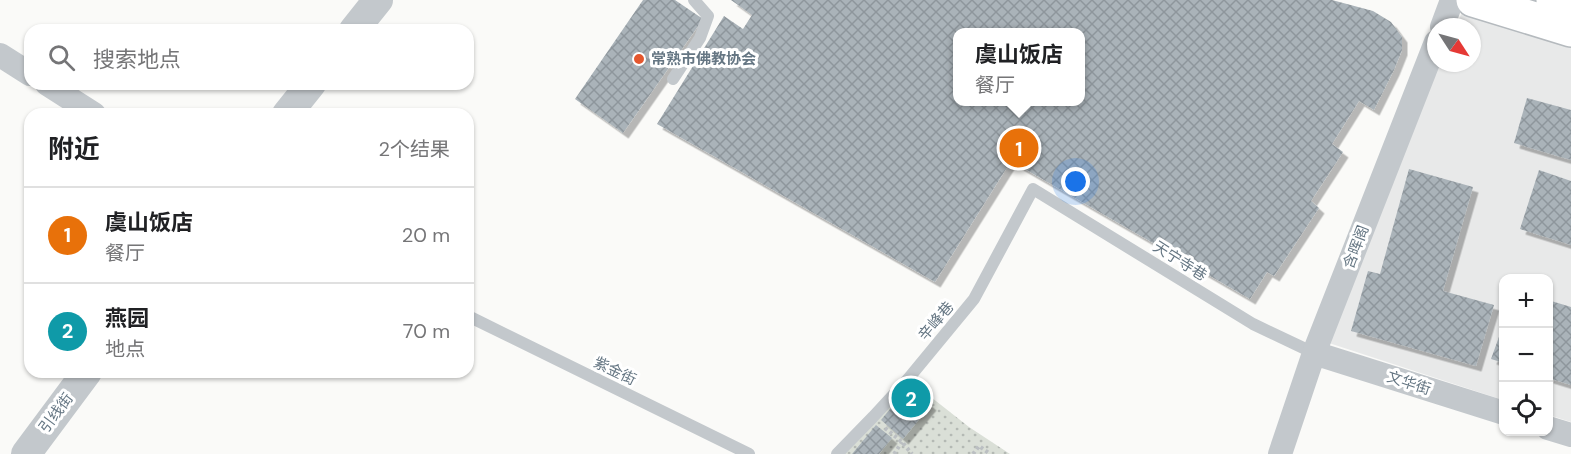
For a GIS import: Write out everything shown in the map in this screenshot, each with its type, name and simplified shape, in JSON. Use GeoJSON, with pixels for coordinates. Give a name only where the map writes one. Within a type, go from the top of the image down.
{"type":"FeatureCollection","features":[{"type":"Feature","properties":{"kind":"main road"},"geometry":{"type":"LineString","coordinates":[[1473,0],[1571,30]]}},
{"type":"Feature","properties":{"kind":"main road"},"geometry":{"type":"LineString","coordinates":[[1553,0],[1571,5]]}},
{"type":"Feature","properties":{"kind":"street"},"geometry":{"type":"LineString","coordinates":[[359,24],[378,0]]}},
{"type":"Feature","properties":{"kind":"street"},"geometry":{"type":"LineString","coordinates":[[1445,18],[1452,0]]}},
{"type":"Feature","properties":{"kind":"street"},"geometry":{"type":"LineString","coordinates":[[0,55],[24,70]]}},
{"type":"Feature","properties":{"kind":"street","name":"含晖阁"},"geometry":{"type":"LineString","coordinates":[[1280,454],[1314,353],[1427,65]]}},
{"type":"Feature","properties":{"kind":"street"},"geometry":{"type":"LineString","coordinates":[[56,90],[84,108]]}},
{"type":"Feature","properties":{"kind":"street"},"geometry":{"type":"LineString","coordinates":[[292,108],[306,90]]}},
{"type":"Feature","properties":{"kind":"street","name":"文华街"},"geometry":{"type":"LineString","coordinates":[[1314,353],[1499,412]]}},
{"type":"Feature","properties":{"kind":"street","name":"引线街"},"geometry":{"type":"LineString","coordinates":[[26,454],[83,378]]}},
{"type":"Feature","properties":{"kind":"street"},"geometry":{"type":"LineString","coordinates":[[1553,430],[1571,435]]}},
{"type":"Feature","properties":{"kind":"lane"},"geometry":{"type":"LineString","coordinates":[[673,79],[700,38],[708,16],[694,0]]}},
{"type":"Feature","properties":{"kind":"lane","name":"天宁寺巷"},"geometry":{"type":"LineString","coordinates":[[1033,189],[1253,324],[1314,353]]}},
{"type":"Feature","properties":{"kind":"lane","name":"辛峰巷"},"geometry":{"type":"LineString","coordinates":[[837,454],[908,379],[974,299],[1033,189]]}},
{"type":"Feature","properties":{"kind":"lane","name":"紫金街"},"geometry":{"type":"LineString","coordinates":[[474,319],[749,454]]}},
{"type":"Feature","properties":{"kind":"path"},"geometry":{"type":"LineString","coordinates":[[873,417],[902,442],[912,454]]}},
{"type":"Feature","properties":{"kind":"path"},"geometry":{"type":"LineString","coordinates":[[894,454],[902,442]]}},
{"type":"Feature","properties":{"kind":"path"},"geometry":{"type":"LineString","coordinates":[[973,454],[979,446],[990,454]]}},
{"type":"Feature","properties":{"kind":"shaded area"},"geometry":{"type":"Polygon","coordinates":[[[1463,10],[1571,44],[1571,422],[1553,416],[1553,274],[1499,274],[1499,399],[1329,343],[1435,72],[1481,72],[1481,18],[1460,18],[1463,10]]]}},
{"type":"Feature","properties":{"kind":"shaded area"},"geometry":{"type":"Polygon","coordinates":[[[908,379],[969,427],[1010,454],[837,454],[908,379]]]}},
{"type":"Feature","properties":{"kind":"building","name":"常熟市佛教协会"},"geometry":{"type":"Polygon","coordinates":[[[643,0],[675,0],[703,19],[623,133],[575,99],[643,0]]]}},
{"type":"Feature","properties":{"kind":"building"},"geometry":{"type":"Polygon","coordinates":[[[731,0],[1332,0],[1373,11],[1391,22],[1402,37],[1402,50],[1374,110],[1359,101],[1332,144],[1343,152],[1311,201],[1319,208],[1274,276],[1267,272],[1250,299],[1011,161],[935,282],[657,124],[724,16],[743,29],[752,15],[731,0]]]}},
{"type":"Feature","properties":{"kind":"building"},"geometry":{"type":"Polygon","coordinates":[[[1527,98],[1571,110],[1571,160],[1514,143],[1527,98]]]}},
{"type":"Feature","properties":{"kind":"building"},"geometry":{"type":"Polygon","coordinates":[[[1409,169],[1473,187],[1443,291],[1494,305],[1476,366],[1351,331],[1368,271],[1380,274],[1409,169]]]}},
{"type":"Feature","properties":{"kind":"building"},"geometry":{"type":"Polygon","coordinates":[[[1539,170],[1571,181],[1571,245],[1520,229],[1539,170]]]}},
{"type":"Feature","properties":{"kind":"building"},"geometry":{"type":"Polygon","coordinates":[[[1553,302],[1571,307],[1571,385],[1553,380],[1553,302]]]}},
{"type":"Feature","properties":{"kind":"building"},"geometry":{"type":"Polygon","coordinates":[[[1499,337],[1499,361],[1491,359],[1499,337]]]}},
{"type":"Feature","properties":{"kind":"building"},"geometry":{"type":"Polygon","coordinates":[[[909,386],[931,405],[903,439],[881,420],[909,386]]]}},
{"type":"Feature","properties":{"kind":"building"},"geometry":{"type":"Polygon","coordinates":[[[876,425],[892,438],[879,454],[852,454],[876,425]]]}},
{"type":"Feature","properties":{"kind":"place","name":"常熟市佛教协会"},"geometry":{"type":"Point","coordinates":[639,59]}},
{"type":"Feature","properties":{"kind":"place","name":"虞山饭店"},"geometry":{"type":"Point","coordinates":[1019,148]}},
{"type":"Feature","properties":{"kind":"place","name":"燕园"},"geometry":{"type":"Point","coordinates":[911,398]}}]}
